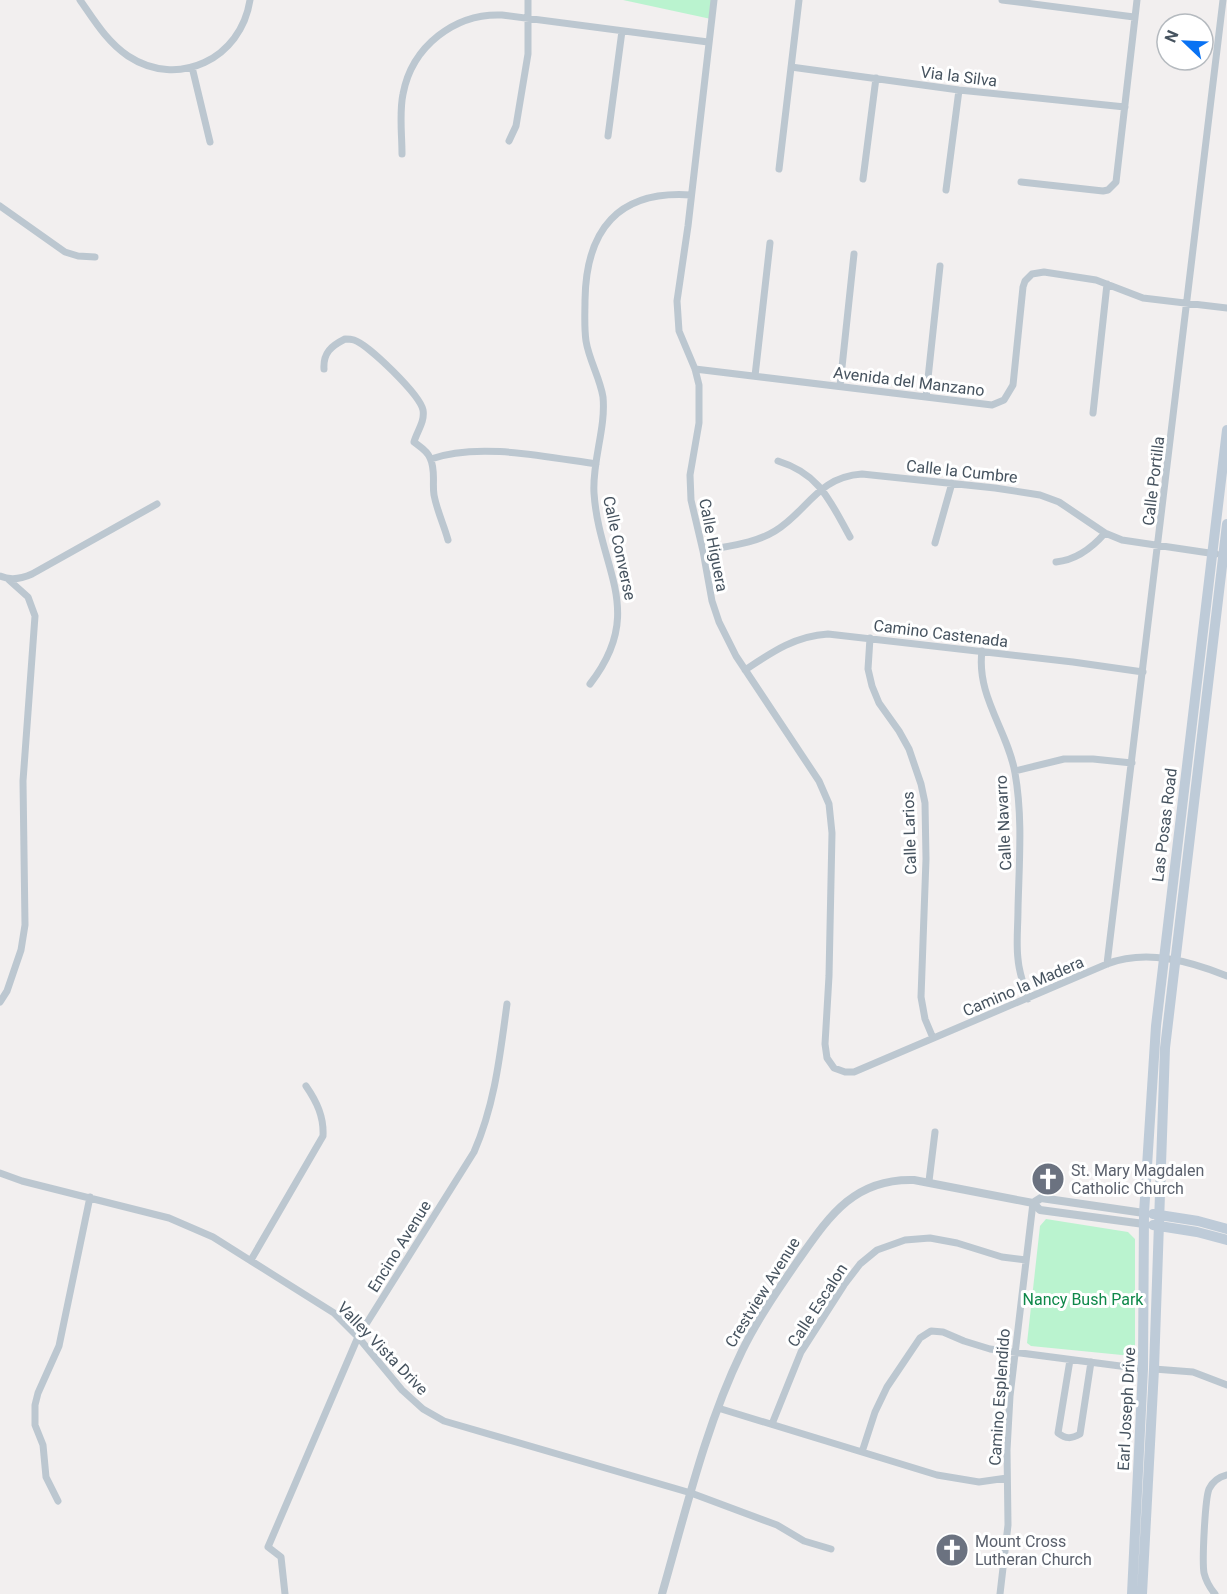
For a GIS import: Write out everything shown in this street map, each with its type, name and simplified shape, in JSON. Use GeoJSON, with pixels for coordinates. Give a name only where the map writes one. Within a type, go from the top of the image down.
{"type":"FeatureCollection","features":[{"type":"Feature","properties":{"kind":"main road","name":"Las Posas Road"},"geometry":{"type":"LineString","coordinates":[[1159,1221],[1169,960],[1211,552],[1227,430]]}},
{"type":"Feature","properties":{"kind":"main road","name":"Las Posas Road"},"geometry":{"type":"LineString","coordinates":[[1144,1224],[1151,1083],[1225,556],[1227,524]]}},
{"type":"Feature","properties":{"kind":"main road"},"geometry":{"type":"LineString","coordinates":[[1144,1213],[1159,1221],[1227,1240]]}},
{"type":"Feature","properties":{"kind":"main road"},"geometry":{"type":"LineString","coordinates":[[1144,1224],[1159,1221],[1198,1221],[1227,1229]]}},
{"type":"Feature","properties":{"kind":"main road","name":"Earl Joseph Drive"},"geometry":{"type":"LineString","coordinates":[[1132,1594],[1159,1221]]}},
{"type":"Feature","properties":{"kind":"main road","name":"Earl Joseph Drive"},"geometry":{"type":"LineString","coordinates":[[1142,1594],[1149,1369],[1144,1224]]}},
{"type":"Feature","properties":{"kind":"street"},"geometry":{"type":"LineString","coordinates":[[80,0],[111,41],[135,60],[150,67],[165,70],[192,67],[211,59],[231,42],[244,22],[250,0]]}},
{"type":"Feature","properties":{"kind":"street"},"geometry":{"type":"LineString","coordinates":[[509,141],[516,126],[528,54],[528,0]]}},
{"type":"Feature","properties":{"kind":"street","name":"Calle Higuera"},"geometry":{"type":"LineString","coordinates":[[714,0],[676,311],[682,340],[695,369],[699,385],[699,414],[690,488],[693,515],[703,551],[714,610],[729,644],[819,781],[829,804],[832,832],[825,1044],[827,1059],[834,1068]]}},
{"type":"Feature","properties":{"kind":"street"},"geometry":{"type":"LineString","coordinates":[[779,169],[799,0]]}},
{"type":"Feature","properties":{"kind":"street"},"geometry":{"type":"LineString","coordinates":[[1002,0],[1134,17]]}},
{"type":"Feature","properties":{"kind":"street"},"geometry":{"type":"LineString","coordinates":[[1021,182],[1098,191],[1112,187],[1118,177],[1137,0]]}},
{"type":"Feature","properties":{"kind":"street","name":"Calle Portilla"},"geometry":{"type":"LineString","coordinates":[[1107,964],[1223,0]]}},
{"type":"Feature","properties":{"kind":"street"},"geometry":{"type":"LineString","coordinates":[[402,154],[403,94],[408,75],[426,47],[447,29],[473,17],[491,15],[529,18],[708,42]]}},
{"type":"Feature","properties":{"kind":"street"},"geometry":{"type":"LineString","coordinates":[[608,136],[622,31]]}},
{"type":"Feature","properties":{"kind":"street"},"geometry":{"type":"LineString","coordinates":[[192,67],[210,142]]}},
{"type":"Feature","properties":{"kind":"street","name":"Via la Silva"},"geometry":{"type":"LineString","coordinates":[[791,68],[960,90],[1125,107]]}},
{"type":"Feature","properties":{"kind":"street"},"geometry":{"type":"LineString","coordinates":[[863,178],[876,78]]}},
{"type":"Feature","properties":{"kind":"street"},"geometry":{"type":"LineString","coordinates":[[946,190],[960,90]]}},
{"type":"Feature","properties":{"kind":"street","name":"Calle Converse"},"geometry":{"type":"LineString","coordinates":[[590,684],[611,651],[617,632],[619,611],[594,494],[603,406],[601,387],[585,332],[585,285],[590,256],[607,224],[628,206],[653,196],[691,195]]}},
{"type":"Feature","properties":{"kind":"street"},"geometry":{"type":"LineString","coordinates":[[0,207],[65,252],[78,256],[95,257]]}},
{"type":"Feature","properties":{"kind":"street"},"geometry":{"type":"LineString","coordinates":[[755,376],[770,243]]}},
{"type":"Feature","properties":{"kind":"street"},"geometry":{"type":"LineString","coordinates":[[840,386],[854,254]]}},
{"type":"Feature","properties":{"kind":"street"},"geometry":{"type":"LineString","coordinates":[[926,397],[940,266]]}},
{"type":"Feature","properties":{"kind":"street","name":"Avenida del Manzano"},"geometry":{"type":"LineString","coordinates":[[695,369],[992,405],[1000,403],[1007,397],[1013,385],[1023,287],[1032,274],[1044,272],[1088,278],[1143,298],[1227,308]]}},
{"type":"Feature","properties":{"kind":"street"},"geometry":{"type":"LineString","coordinates":[[1093,413],[1107,284]]}},
{"type":"Feature","properties":{"kind":"street"},"geometry":{"type":"LineString","coordinates":[[324,369],[326,353],[345,339],[355,340],[412,390],[422,406],[423,417],[414,442],[425,450],[431,459],[434,468],[435,498],[448,540]]}},
{"type":"Feature","properties":{"kind":"street"},"geometry":{"type":"LineString","coordinates":[[431,459],[458,452],[485,452],[596,464]]}},
{"type":"Feature","properties":{"kind":"street"},"geometry":{"type":"LineString","coordinates":[[778,462],[808,475],[822,489],[850,537]]}},
{"type":"Feature","properties":{"kind":"street","name":"Calle la Cumbre"},"geometry":{"type":"LineString","coordinates":[[703,551],[768,535],[783,526],[822,489],[842,478],[862,474],[1024,492],[1050,498],[1105,533],[1122,540],[1211,552],[1225,556]]}},
{"type":"Feature","properties":{"kind":"street"},"geometry":{"type":"LineString","coordinates":[[936,543],[952,483]]}},
{"type":"Feature","properties":{"kind":"street"},"geometry":{"type":"LineString","coordinates":[[9,580],[25,578],[157,504]]}},
{"type":"Feature","properties":{"kind":"street"},"geometry":{"type":"LineString","coordinates":[[1056,562],[1066,561],[1087,551],[1105,533]]}},
{"type":"Feature","properties":{"kind":"street"},"geometry":{"type":"LineString","coordinates":[[0,576],[9,580],[28,597],[35,616],[23,781],[25,925],[21,950],[0,1002]]}},
{"type":"Feature","properties":{"kind":"street","name":"Camino Castenada"},"geometry":{"type":"LineString","coordinates":[[745,670],[777,648],[807,636],[828,633],[1143,672]]}},
{"type":"Feature","properties":{"kind":"street","name":"Calle Larios"},"geometry":{"type":"LineString","coordinates":[[870,638],[868,669],[872,686],[879,703],[909,749],[925,803],[926,859],[921,997],[925,1019],[933,1038]]}},
{"type":"Feature","properties":{"kind":"street","name":"Calle Navarro"},"geometry":{"type":"LineString","coordinates":[[982,651],[983,684],[1015,771],[1020,842],[1018,960],[1028,999]]}},
{"type":"Feature","properties":{"kind":"street"},"geometry":{"type":"LineString","coordinates":[[1015,771],[1064,759],[1132,763]]}},
{"type":"Feature","properties":{"kind":"street","name":"Camino la Madera"},"geometry":{"type":"LineString","coordinates":[[834,1068],[854,1072],[1107,964],[1132,957],[1169,960],[1210,969],[1227,976]]}},
{"type":"Feature","properties":{"kind":"street","name":"Encino Avenue"},"geometry":{"type":"LineString","coordinates":[[285,1594],[281,1557],[268,1547],[358,1337],[468,1161],[481,1135],[495,1091],[507,1004]]}},
{"type":"Feature","properties":{"kind":"street"},"geometry":{"type":"LineString","coordinates":[[251,1260],[323,1136],[322,1118],[318,1106],[306,1086]]}},
{"type":"Feature","properties":{"kind":"street"},"geometry":{"type":"LineString","coordinates":[[929,1181],[935,1132]]}},
{"type":"Feature","properties":{"kind":"street","name":"Valley Vista Drive"},"geometry":{"type":"LineString","coordinates":[[0,1173],[22,1181],[183,1223],[213,1237],[323,1305],[358,1337],[402,1390],[423,1409],[444,1421],[692,1493],[777,1525],[804,1541],[831,1549]]}},
{"type":"Feature","properties":{"kind":"street","name":"Crestview Avenue"},"geometry":{"type":"LineString","coordinates":[[662,1594],[718,1408],[737,1362],[762,1314],[834,1211],[857,1194],[883,1183],[909,1179],[929,1181],[1033,1203],[1040,1210],[1144,1224]]}},
{"type":"Feature","properties":{"kind":"street"},"geometry":{"type":"LineString","coordinates":[[58,1501],[46,1477],[43,1445],[35,1425],[35,1405],[59,1346],[90,1197]]}},
{"type":"Feature","properties":{"kind":"street","name":"Crestview Avenue"},"geometry":{"type":"LineString","coordinates":[[1033,1203],[1041,1198],[1144,1213]]}},
{"type":"Feature","properties":{"kind":"street","name":"Camino Esplendido"},"geometry":{"type":"LineString","coordinates":[[1000,1594],[1008,1526],[1008,1421],[1033,1203]]}},
{"type":"Feature","properties":{"kind":"street","name":"Calle Escalon"},"geometry":{"type":"LineString","coordinates":[[772,1424],[796,1362],[807,1342],[855,1271],[877,1250],[906,1240],[930,1238],[1002,1257],[1026,1260]]}},
{"type":"Feature","properties":{"kind":"street"},"geometry":{"type":"LineString","coordinates":[[862,1452],[882,1396],[920,1338],[937,1331],[975,1345],[1070,1360],[1193,1372],[1227,1385]]}},
{"type":"Feature","properties":{"kind":"street"},"geometry":{"type":"LineString","coordinates":[[1070,1360],[1058,1432],[1065,1438],[1072,1438],[1080,1434],[1091,1362]]}},
{"type":"Feature","properties":{"kind":"street"},"geometry":{"type":"LineString","coordinates":[[718,1408],[960,1480],[979,1482],[1007,1478]]}},
{"type":"Feature","properties":{"kind":"street"},"geometry":{"type":"LineString","coordinates":[[1215,1594],[1208,1584],[1203,1568],[1207,1495],[1212,1483],[1227,1474]]}},
{"type":"Feature","properties":{"kind":"green space"},"geometry":{"type":"Polygon","coordinates":[[[623,0],[714,0],[711,19],[623,0]]]}},
{"type":"Feature","properties":{"kind":"green space","name":"Nancy Bush Park"},"geometry":{"type":"Polygon","coordinates":[[[1046,1219],[1128,1232],[1135,1239],[1135,1350],[1132,1356],[1031,1346],[1027,1343],[1040,1226],[1046,1219]]]}},
{"type":"Feature","properties":{"kind":"place","name":"St. Mary Magdalen Catholic Church"},"geometry":{"type":"Point","coordinates":[1048,1179]}},
{"type":"Feature","properties":{"kind":"place","name":"Mount Cross Lutheran Church"},"geometry":{"type":"Point","coordinates":[952,1550]}}]}
